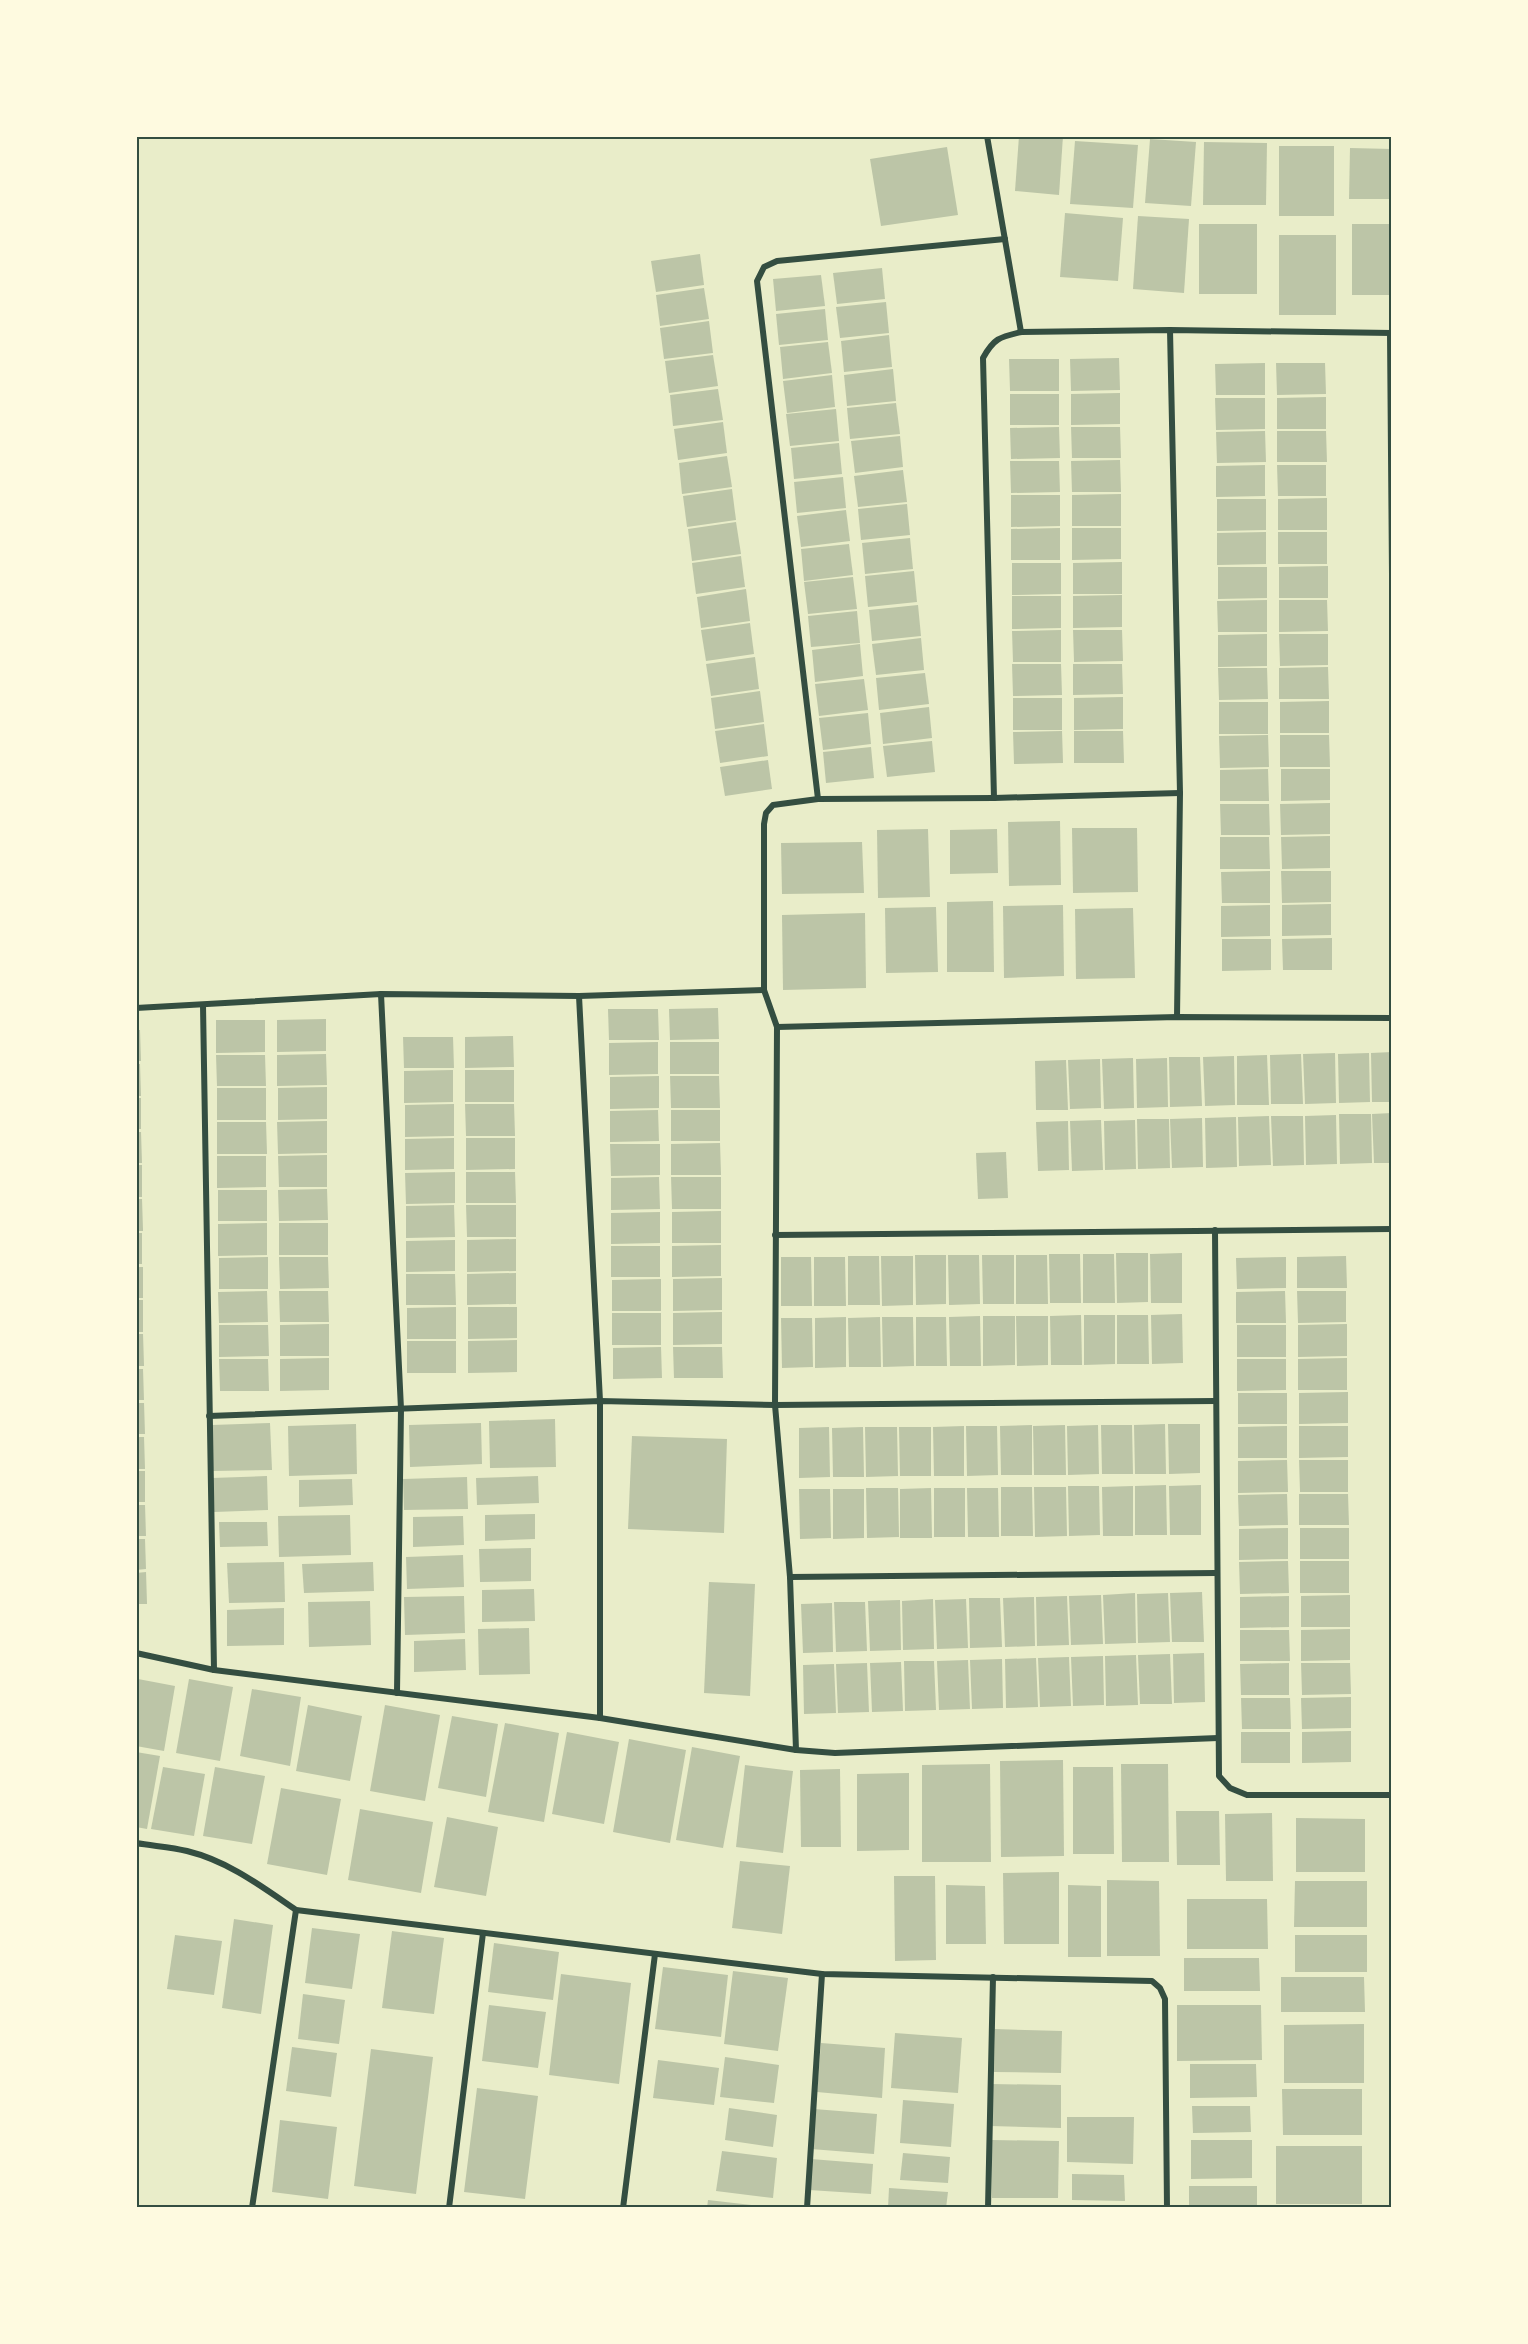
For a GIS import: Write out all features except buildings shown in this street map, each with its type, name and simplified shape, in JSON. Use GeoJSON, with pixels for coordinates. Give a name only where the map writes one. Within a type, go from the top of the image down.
{"type":"FeatureCollection","features":[{"type":"Feature","properties":{"kind":"street"},"geometry":{"type":"LineString","coordinates":[[987,136],[1021,332]]}},
{"type":"Feature","properties":{"kind":"street"},"geometry":{"type":"LineString","coordinates":[[818,799],[757,281],[764,267],[777,261],[1005,239]]}},
{"type":"Feature","properties":{"kind":"street"},"geometry":{"type":"LineString","coordinates":[[1170,330],[1180,793],[1178,1017]]}},
{"type":"Feature","properties":{"kind":"street"},"geometry":{"type":"LineString","coordinates":[[994,798],[983,358],[989,346],[999,337],[1021,332],[1170,330],[1391,333],[1392,573]]}},
{"type":"Feature","properties":{"kind":"street"},"geometry":{"type":"LineString","coordinates":[[796,1750],[790,1577],[775,1406],[777,1027],[764,990],[766,813],[773,805],[818,799],[994,798],[1180,793]]}},
{"type":"Feature","properties":{"kind":"street"},"geometry":{"type":"LineString","coordinates":[[136,1008],[381,994],[579,996],[764,990]]}},
{"type":"Feature","properties":{"kind":"street"},"geometry":{"type":"LineString","coordinates":[[381,994],[401,1409],[397,1693]]}},
{"type":"Feature","properties":{"kind":"street"},"geometry":{"type":"LineString","coordinates":[[579,996],[600,1401],[600,1718]]}},
{"type":"Feature","properties":{"kind":"street"},"geometry":{"type":"LineString","coordinates":[[203,1005],[214,1670]]}},
{"type":"Feature","properties":{"kind":"street"},"geometry":{"type":"LineString","coordinates":[[777,1027],[1178,1017],[1392,1018]]}},
{"type":"Feature","properties":{"kind":"street"},"geometry":{"type":"LineString","coordinates":[[775,1235],[1392,1229]]}},
{"type":"Feature","properties":{"kind":"street"},"geometry":{"type":"LineString","coordinates":[[1215,1230],[1219,1776],[1230,1788],[1247,1795],[1392,1796]]}},
{"type":"Feature","properties":{"kind":"street"},"geometry":{"type":"LineString","coordinates":[[208,1416],[600,1401],[775,1406],[1215,1401]]}},
{"type":"Feature","properties":{"kind":"street"},"geometry":{"type":"LineString","coordinates":[[790,1577],[1216,1573]]}},
{"type":"Feature","properties":{"kind":"street"},"geometry":{"type":"LineString","coordinates":[[136,1653],[214,1670],[600,1718],[796,1750],[835,1753],[1218,1738]]}},
{"type":"Feature","properties":{"kind":"street"},"geometry":{"type":"LineString","coordinates":[[136,1843],[186,1851],[220,1862],[248,1877],[296,1910],[822,1974],[1152,1981],[1160,1988],[1164,1999],[1167,2208]]}},
{"type":"Feature","properties":{"kind":"street"},"geometry":{"type":"LineString","coordinates":[[252,2208],[296,1910]]}},
{"type":"Feature","properties":{"kind":"street"},"geometry":{"type":"LineString","coordinates":[[449,2208],[483,1933]]}},
{"type":"Feature","properties":{"kind":"street"},"geometry":{"type":"LineString","coordinates":[[623,2208],[655,1954]]}},
{"type":"Feature","properties":{"kind":"street"},"geometry":{"type":"LineString","coordinates":[[807,2208],[822,1974]]}},
{"type":"Feature","properties":{"kind":"street"},"geometry":{"type":"LineString","coordinates":[[988,2208],[993,1977]]}}]}
